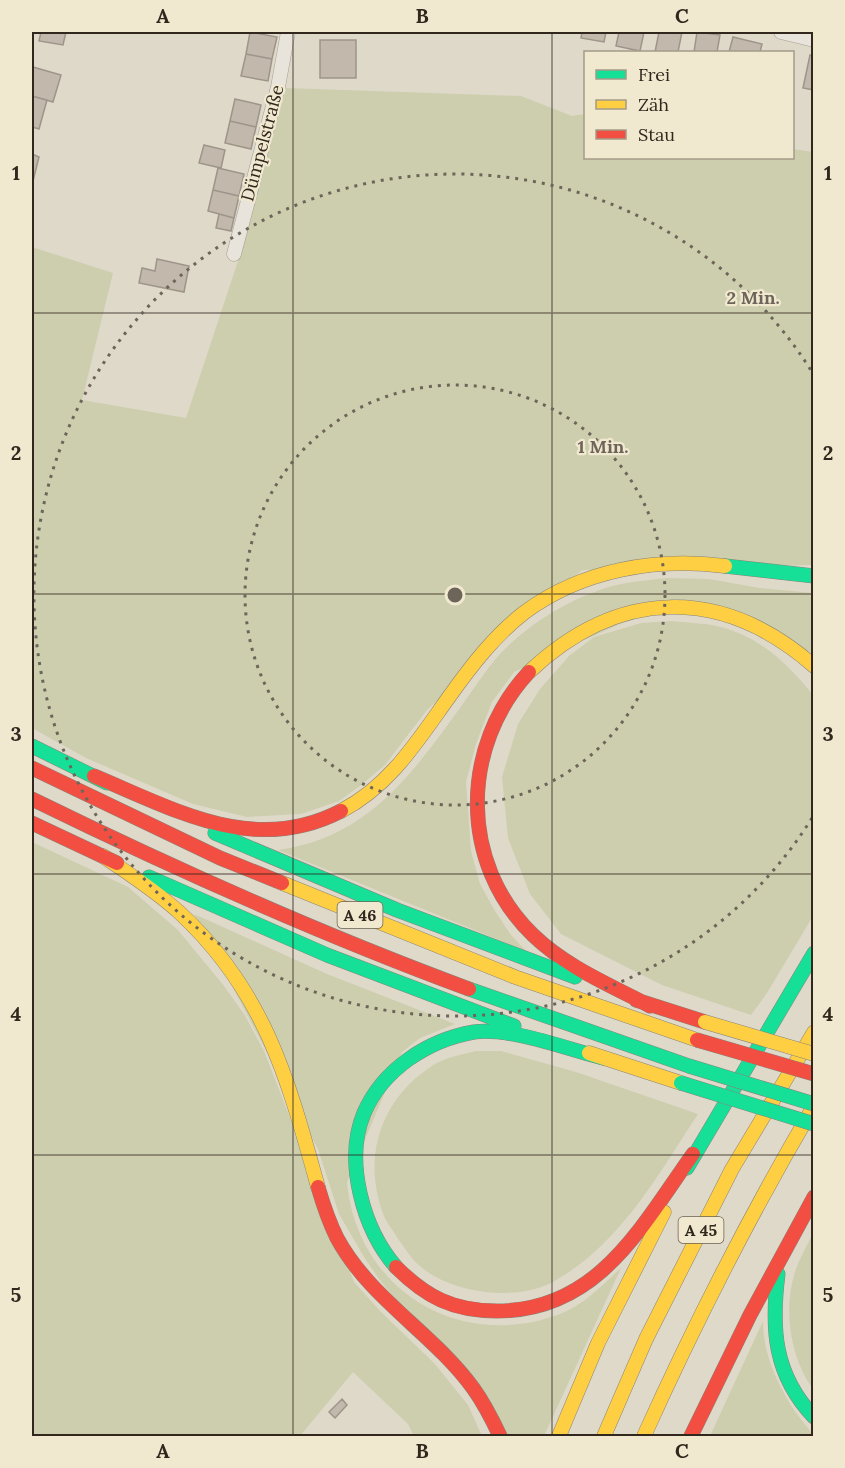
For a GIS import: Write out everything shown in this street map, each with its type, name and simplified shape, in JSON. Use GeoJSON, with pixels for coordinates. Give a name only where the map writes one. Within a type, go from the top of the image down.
{"type":"FeatureCollection","features":[{"type":"Feature","properties":{"kind":"highway"},"geometry":{"type":"LineString","coordinates":[[94,776],[205,819],[235,828],[262,832],[314,824],[338,814],[373,790],[404,760],[468,671],[499,636],[525,614],[556,593],[631,568],[667,563],[708,564],[813,576]]}},
{"type":"Feature","properties":{"kind":"highway"},"geometry":{"type":"LineString","coordinates":[[650,1006],[565,960],[534,936],[511,909],[493,879],[479,839],[477,801],[481,760],[491,729],[509,694],[534,665],[560,643],[592,626],[639,610],[674,607],[712,611],[740,619],[784,642],[813,666]]}},
{"type":"Feature","properties":{"kind":"highway"},"geometry":{"type":"LineString","coordinates":[[32,746],[248,848],[387,906],[650,1006],[813,1054]]}},
{"type":"Feature","properties":{"kind":"highway","name":"A 46"},"geometry":{"type":"LineString","coordinates":[[32,768],[220,858],[515,977],[697,1040],[813,1074]]}},
{"type":"Feature","properties":{"kind":"highway","name":"A 46"},"geometry":{"type":"LineString","coordinates":[[32,799],[111,839],[211,884],[494,999],[689,1066],[813,1105]]}},
{"type":"Feature","properties":{"kind":"highway"},"geometry":{"type":"LineString","coordinates":[[32,823],[327,955],[461,1007],[603,1058],[813,1124]]}},
{"type":"Feature","properties":{"kind":"highway"},"geometry":{"type":"LineString","coordinates":[[103,856],[154,891],[179,912],[207,940],[232,971],[255,1006],[277,1048],[290,1086],[325,1212],[340,1244],[363,1278],[390,1306],[429,1339],[469,1382],[489,1411],[500,1437]]}},
{"type":"Feature","properties":{"kind":"highway"},"geometry":{"type":"LineString","coordinates":[[558,1437],[598,1342],[693,1154],[813,953]]}},
{"type":"Feature","properties":{"kind":"highway"},"geometry":{"type":"LineString","coordinates":[[603,1058],[512,1035],[477,1032],[438,1042],[409,1057],[382,1084],[364,1112],[357,1144],[356,1170],[364,1217],[377,1245],[398,1269],[423,1291],[453,1306],[483,1311],[517,1312],[550,1304],[583,1287],[617,1256],[693,1154]]}},
{"type":"Feature","properties":{"kind":"highway","name":"A 45"},"geometry":{"type":"LineString","coordinates":[[604,1437],[646,1339],[732,1168],[813,1032]]}},
{"type":"Feature","properties":{"kind":"highway","name":"A 45"},"geometry":{"type":"LineString","coordinates":[[644,1437],[676,1364],[766,1187],[813,1105]]}},
{"type":"Feature","properties":{"kind":"highway"},"geometry":{"type":"LineString","coordinates":[[692,1437],[715,1385],[813,1197]]}},
{"type":"Feature","properties":{"kind":"highway"},"geometry":{"type":"LineString","coordinates":[[782,1253],[774,1300],[774,1329],[780,1361],[792,1388],[813,1417]]}},
{"type":"Feature","properties":{"kind":"street","name":"Dümpelstraße"},"geometry":{"type":"LineString","coordinates":[[234,254],[278,87],[288,32]]}},
{"type":"Feature","properties":{"kind":"street"},"geometry":{"type":"LineString","coordinates":[[781,32],[813,40]]}},
{"type":"Feature","properties":{"kind":"green space"},"geometry":{"type":"Polygon","coordinates":[[[286,88],[521,96],[572,116],[584,114],[584,159],[794,159],[794,149],[813,152],[813,565],[582,570],[427,710],[385,765],[339,801],[301,814],[247,817],[193,804],[86,758],[32,728],[32,247],[113,273],[82,400],[186,418],[239,258],[286,88]]]}},
{"type":"Feature","properties":{"kind":"green space"},"geometry":{"type":"Polygon","coordinates":[[[667,578],[709,579],[760,588],[813,593],[813,653],[675,599],[514,672],[492,702],[476,744],[466,782],[471,851],[480,884],[511,935],[526,951],[278,850],[310,843],[338,832],[363,817],[385,798],[425,755],[494,661],[532,626],[575,600],[606,588],[667,578]]]}},
{"type":"Feature","properties":{"kind":"green space"},"geometry":{"type":"Polygon","coordinates":[[[671,621],[716,626],[755,641],[776,656],[813,695],[813,916],[767,993],[751,1015],[662,985],[561,934],[530,894],[508,838],[502,777],[518,724],[540,689],[569,656],[594,637],[641,623],[671,621]]]}},
{"type":"Feature","properties":{"kind":"green space"},"geometry":{"type":"Polygon","coordinates":[[[32,842],[128,887],[178,930],[224,986],[244,1014],[264,1051],[354,1282],[380,1311],[435,1364],[468,1405],[482,1436],[414,1436],[408,1424],[353,1372],[300,1436],[32,1436],[32,842]]]}},
{"type":"Feature","properties":{"kind":"green space"},"geometry":{"type":"Polygon","coordinates":[[[194,914],[327,974],[455,1024],[420,1038],[402,1052],[347,1182],[355,1220],[370,1254],[392,1281],[419,1303],[451,1317],[486,1325],[522,1324],[569,1310],[592,1294],[621,1268],[544,1436],[507,1436],[379,1279],[364,1257],[339,1214],[318,1149],[194,914]]]}},
{"type":"Feature","properties":{"kind":"green space"},"geometry":{"type":"Polygon","coordinates":[[[476,1051],[501,1051],[576,1072],[698,1114],[637,1205],[601,1246],[581,1264],[558,1279],[529,1290],[497,1293],[477,1291],[457,1286],[429,1273],[415,1261],[398,1239],[385,1219],[378,1195],[375,1154],[387,1115],[398,1098],[412,1082],[434,1065],[451,1057],[476,1051]]]}},
{"type":"Feature","properties":{"kind":"green space"},"geometry":{"type":"Polygon","coordinates":[[[813,1233],[813,1389],[805,1377],[794,1348],[789,1317],[791,1286],[795,1272],[813,1233]]]}},
{"type":"Feature","properties":{"kind":"green space"},"geometry":{"type":"Polygon","coordinates":[[[763,1321],[765,1345],[777,1379],[794,1410],[813,1436],[710,1436],[763,1321]]]}},
{"type":"Feature","properties":{"kind":"building"},"geometry":{"type":"Polygon","coordinates":[[[41,32],[66,32],[63,45],[39,41],[41,32]]]}},
{"type":"Feature","properties":{"kind":"building"},"geometry":{"type":"Polygon","coordinates":[[[250,32],[277,37],[272,59],[246,54],[250,32]]]}},
{"type":"Feature","properties":{"kind":"building"},"geometry":{"type":"Polygon","coordinates":[[[582,32],[606,32],[604,42],[581,38],[582,32]]]}},
{"type":"Feature","properties":{"kind":"building"},"geometry":{"type":"Polygon","coordinates":[[[619,32],[644,32],[640,51],[616,46],[619,32]]]}},
{"type":"Feature","properties":{"kind":"building"},"geometry":{"type":"Polygon","coordinates":[[[659,32],[682,32],[678,51],[655,51],[659,32]]]}},
{"type":"Feature","properties":{"kind":"building"},"geometry":{"type":"Polygon","coordinates":[[[697,32],[720,35],[717,51],[694,51],[697,32]]]}},
{"type":"Feature","properties":{"kind":"building"},"geometry":{"type":"Polygon","coordinates":[[[733,37],[762,44],[760,51],[729,51],[733,37]]]}},
{"type":"Feature","properties":{"kind":"building"},"geometry":{"type":"Polygon","coordinates":[[[320,40],[356,40],[356,78],[320,78],[320,40]]]}},
{"type":"Feature","properties":{"kind":"building"},"geometry":{"type":"Polygon","coordinates":[[[246,54],[272,59],[268,81],[241,76],[246,54]]]}},
{"type":"Feature","properties":{"kind":"building"},"geometry":{"type":"Polygon","coordinates":[[[810,55],[814,56],[814,90],[803,88],[810,55]]]}},
{"type":"Feature","properties":{"kind":"building"},"geometry":{"type":"Polygon","coordinates":[[[33,67],[61,75],[53,102],[32,96],[33,67]]]}},
{"type":"Feature","properties":{"kind":"building"},"geometry":{"type":"Polygon","coordinates":[[[32,96],[47,100],[39,129],[32,127],[32,96]]]}},
{"type":"Feature","properties":{"kind":"building"},"geometry":{"type":"Polygon","coordinates":[[[235,99],[261,105],[256,127],[230,121],[235,99]]]}},
{"type":"Feature","properties":{"kind":"building"},"geometry":{"type":"Polygon","coordinates":[[[230,121],[256,127],[251,149],[225,143],[230,121]]]}},
{"type":"Feature","properties":{"kind":"building"},"geometry":{"type":"Polygon","coordinates":[[[204,145],[225,150],[221,168],[199,163],[204,145]]]}},
{"type":"Feature","properties":{"kind":"building"},"geometry":{"type":"Polygon","coordinates":[[[32,154],[39,157],[32,185],[32,154]]]}},
{"type":"Feature","properties":{"kind":"building"},"geometry":{"type":"Polygon","coordinates":[[[218,168],[244,174],[239,196],[213,190],[218,168]]]}},
{"type":"Feature","properties":{"kind":"building"},"geometry":{"type":"Polygon","coordinates":[[[213,190],[239,196],[234,218],[208,211],[213,190]]]}},
{"type":"Feature","properties":{"kind":"building"},"geometry":{"type":"Polygon","coordinates":[[[219,214],[234,218],[231,231],[216,228],[219,214]]]}},
{"type":"Feature","properties":{"kind":"building"},"geometry":{"type":"Polygon","coordinates":[[[157,259],[189,266],[184,292],[139,283],[142,268],[155,271],[157,259]]]}},
{"type":"Feature","properties":{"kind":"building"},"geometry":{"type":"Polygon","coordinates":[[[342,1399],[347,1405],[335,1418],[329,1412],[342,1399]]]}},
{"type":"Feature","properties":{"kind":"traffic: fast"},"geometry":{"type":"LineString","coordinates":[[725,566],[814,576]]}},
{"type":"Feature","properties":{"kind":"traffic: fast"},"geometry":{"type":"LineString","coordinates":[[32,746],[107,783]]}},
{"type":"Feature","properties":{"kind":"traffic: fast"},"geometry":{"type":"LineString","coordinates":[[215,833],[397,910],[575,977]]}},
{"type":"Feature","properties":{"kind":"traffic: fast"},"geometry":{"type":"LineString","coordinates":[[149,877],[327,955],[514,1026]]}},
{"type":"Feature","properties":{"kind":"traffic: fast"},"geometry":{"type":"LineString","coordinates":[[687,1168],[814,953]]}},
{"type":"Feature","properties":{"kind":"traffic: fast"},"geometry":{"type":"LineString","coordinates":[[469,989],[689,1066]]}},
{"type":"Feature","properties":{"kind":"traffic: fast"},"geometry":{"type":"LineString","coordinates":[[396,1267],[374,1234],[366,1214],[360,1194],[356,1152],[358,1132],[364,1113],[372,1097],[395,1070],[409,1059],[440,1042],[474,1032],[488,1031],[521,1036],[603,1058]]}},
{"type":"Feature","properties":{"kind":"traffic: fast"},"geometry":{"type":"LineString","coordinates":[[689,1066],[814,1104]]}},
{"type":"Feature","properties":{"kind":"traffic: fast"},"geometry":{"type":"LineString","coordinates":[[681,1083],[814,1124]]}},
{"type":"Feature","properties":{"kind":"traffic: fast"},"geometry":{"type":"LineString","coordinates":[[778,1274],[775,1314],[778,1350],[791,1385],[814,1417]]}},
{"type":"Feature","properties":{"kind":"traffic: slow"},"geometry":{"type":"LineString","coordinates":[[341,811],[374,789],[402,761],[484,652],[525,612],[571,586],[620,570],[673,563],[725,566]]}},
{"type":"Feature","properties":{"kind":"traffic: slow"},"geometry":{"type":"LineString","coordinates":[[529,672],[563,644],[598,624],[634,612],[670,607],[706,610],[743,621],[779,640],[814,666]]}},
{"type":"Feature","properties":{"kind":"traffic: slow"},"geometry":{"type":"LineString","coordinates":[[103,856],[152,890],[180,913],[209,943],[233,974],[270,1039],[284,1074],[318,1187]]}},
{"type":"Feature","properties":{"kind":"traffic: slow"},"geometry":{"type":"LineString","coordinates":[[282,883],[515,977],[697,1040]]}},
{"type":"Feature","properties":{"kind":"traffic: slow"},"geometry":{"type":"LineString","coordinates":[[705,1022],[814,1054]]}},
{"type":"Feature","properties":{"kind":"traffic: slow"},"geometry":{"type":"LineString","coordinates":[[604,1436],[646,1339],[732,1169],[814,1032]]}},
{"type":"Feature","properties":{"kind":"traffic: slow"},"geometry":{"type":"LineString","coordinates":[[589,1053],[681,1083]]}},
{"type":"Feature","properties":{"kind":"traffic: slow"},"geometry":{"type":"LineString","coordinates":[[644,1436],[724,1269],[814,1106]]}},
{"type":"Feature","properties":{"kind":"traffic: slow"},"geometry":{"type":"LineString","coordinates":[[559,1436],[598,1343],[664,1212]]}},
{"type":"Feature","properties":{"kind":"traffic: jam"},"geometry":{"type":"LineString","coordinates":[[529,672],[506,702],[490,734],[480,769],[477,805],[481,840],[491,874],[509,906],[533,935],[546,946],[589,975],[650,1006]]}},
{"type":"Feature","properties":{"kind":"traffic: jam"},"geometry":{"type":"LineString","coordinates":[[32,768],[220,858],[282,883]]}},
{"type":"Feature","properties":{"kind":"traffic: jam"},"geometry":{"type":"LineString","coordinates":[[94,776],[185,814],[246,829],[277,829],[309,824],[341,811]]}},
{"type":"Feature","properties":{"kind":"traffic: jam"},"geometry":{"type":"LineString","coordinates":[[32,799],[248,900],[469,989]]}},
{"type":"Feature","properties":{"kind":"traffic: jam"},"geometry":{"type":"LineString","coordinates":[[32,823],[117,863]]}},
{"type":"Feature","properties":{"kind":"traffic: jam"},"geometry":{"type":"LineString","coordinates":[[636,1000],[705,1022]]}},
{"type":"Feature","properties":{"kind":"traffic: jam"},"geometry":{"type":"LineString","coordinates":[[697,1040],[814,1074]]}},
{"type":"Feature","properties":{"kind":"traffic: jam"},"geometry":{"type":"LineString","coordinates":[[396,1267],[418,1287],[430,1294],[467,1308],[497,1311],[532,1307],[563,1297],[590,1281],[635,1236],[693,1154]]}},
{"type":"Feature","properties":{"kind":"traffic: jam"},"geometry":{"type":"LineString","coordinates":[[318,1187],[334,1232],[351,1260],[384,1298],[457,1368],[481,1399],[500,1436]]}},
{"type":"Feature","properties":{"kind":"traffic: jam"},"geometry":{"type":"LineString","coordinates":[[691,1436],[750,1315],[814,1197]]}}]}
